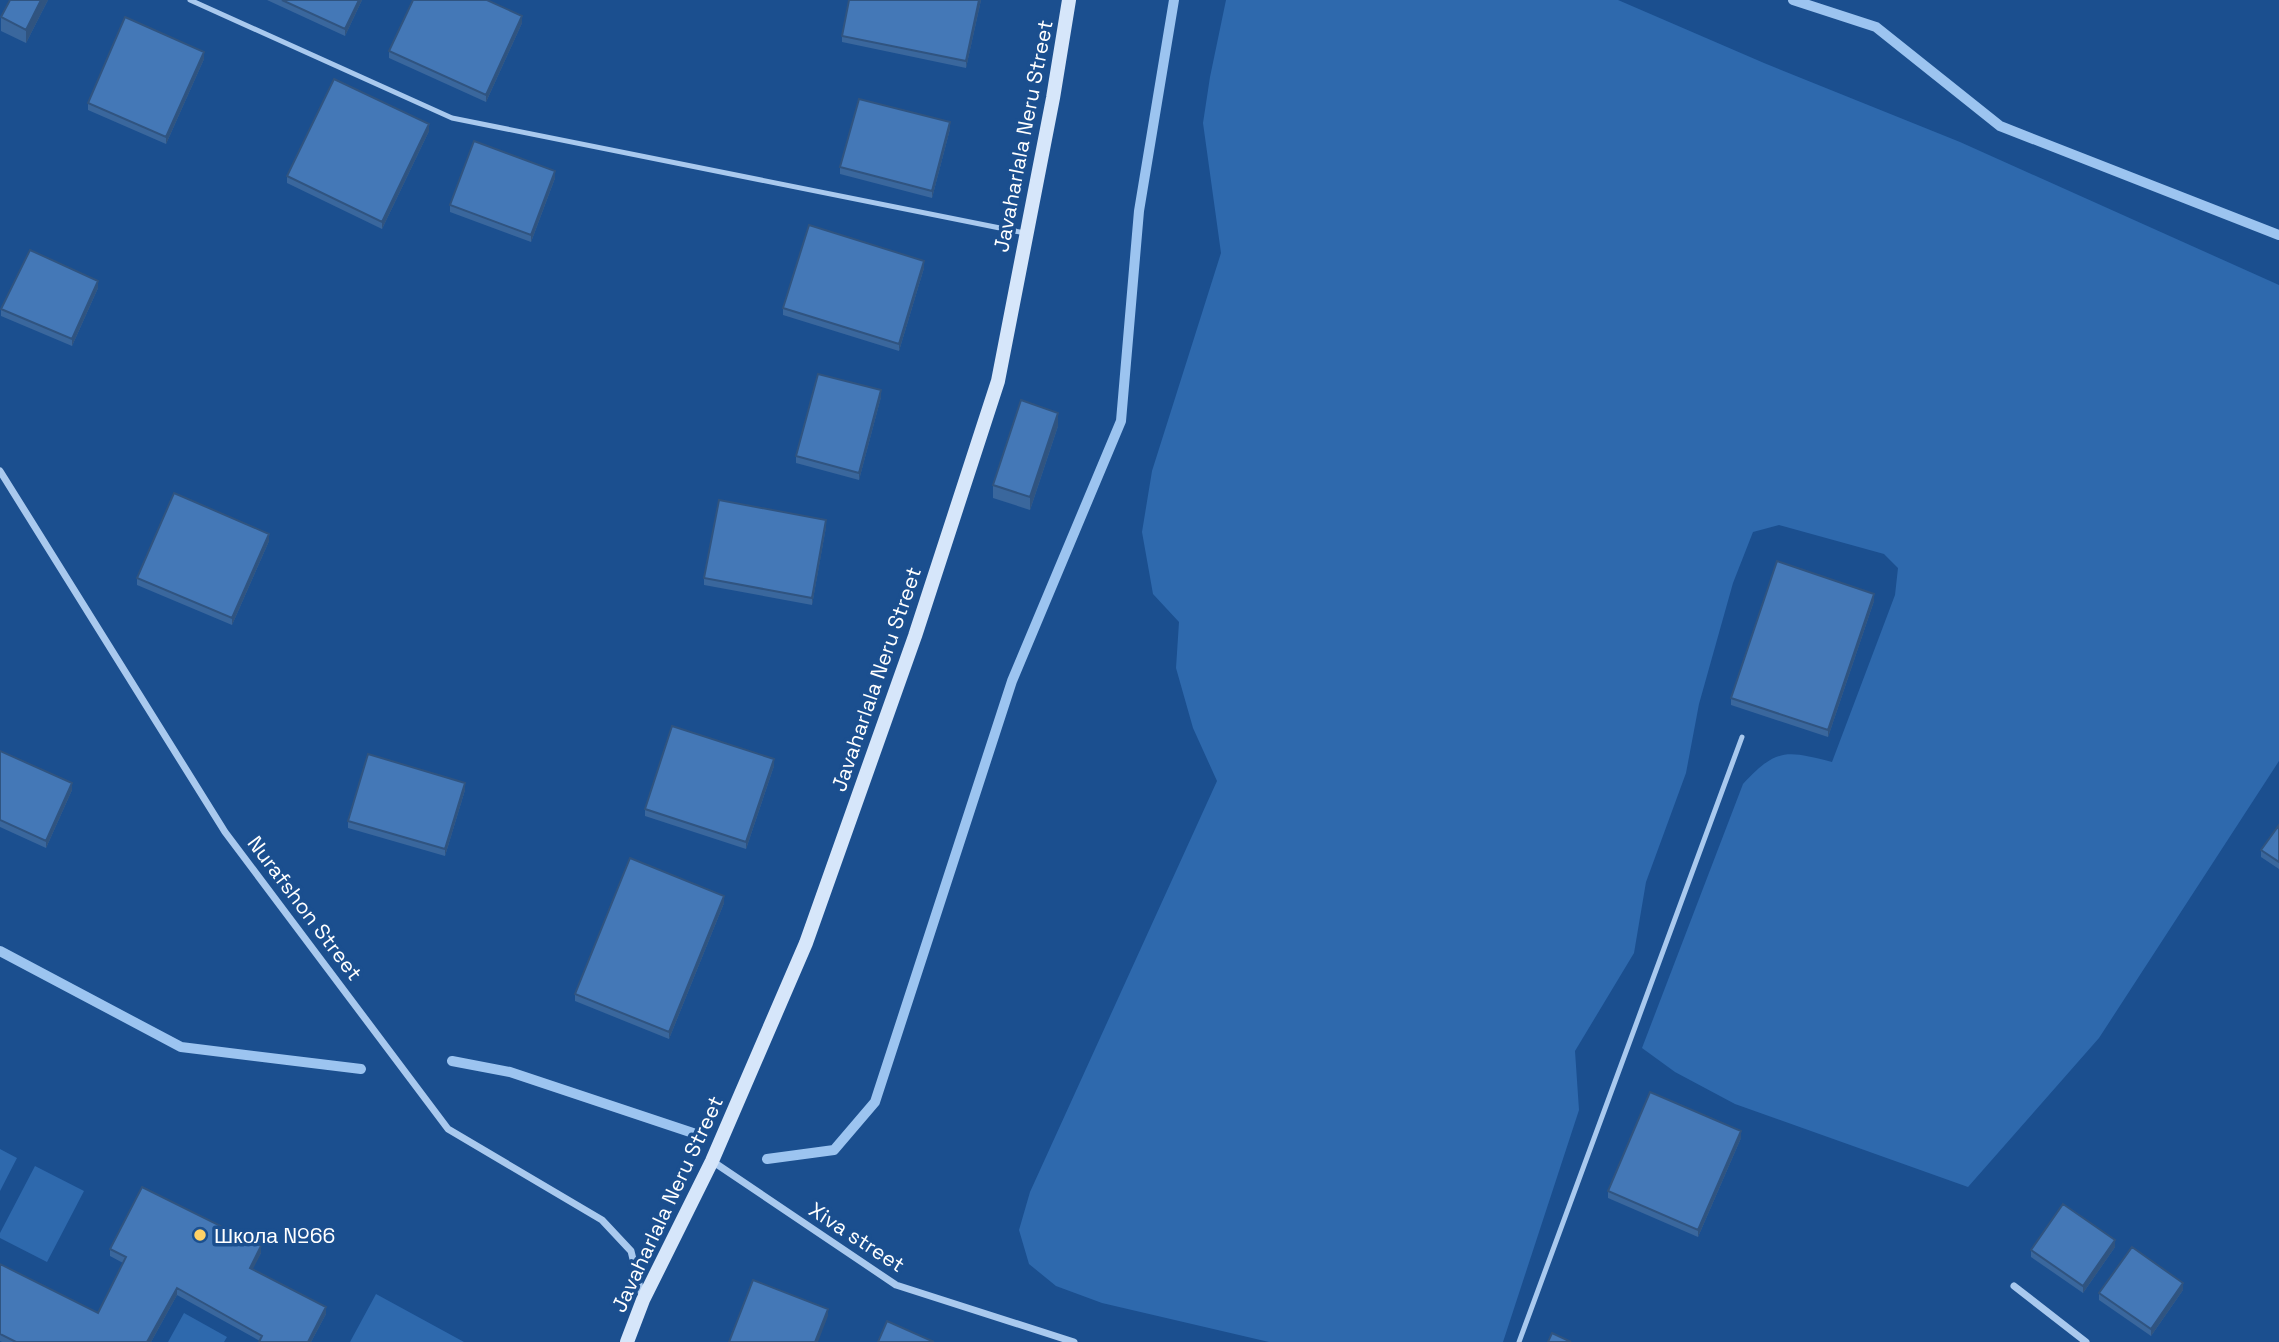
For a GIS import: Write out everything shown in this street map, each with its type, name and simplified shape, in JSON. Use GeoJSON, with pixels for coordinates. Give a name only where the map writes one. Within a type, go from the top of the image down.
{"type":"FeatureCollection","features":[{"type":"Feature","properties":{"kind":"street","name":"Javaharlala Neru Street"},"geometry":{"type":"LineString","coordinates":[[627,1342],[643,1300],[712,1161],[806,943],[915,636],[998,381],[1053,98],[1069,0]]}},
{"type":"Feature","properties":{"kind":"street","name":"Nurafshon Street"},"geometry":{"type":"LineString","coordinates":[[0,471],[225,832],[448,1129],[602,1220],[631,1251],[643,1300]]}},
{"type":"Feature","properties":{"kind":"street","name":"Xiva street"},"geometry":{"type":"LineString","coordinates":[[712,1161],[896,1285],[1074,1342]]}},
{"type":"Feature","properties":{"kind":"street"},"geometry":{"type":"LineString","coordinates":[[2014,1286],[2086,1342]]}},
{"type":"Feature","properties":{"kind":"lane"},"geometry":{"type":"LineString","coordinates":[[190,0],[452,118],[1026,233]]}},
{"type":"Feature","properties":{"kind":"lane"},"geometry":{"type":"LineString","coordinates":[[1518,1342],[1742,737]]}},
{"type":"Feature","properties":{"kind":"shaded area"},"geometry":{"type":"Polygon","coordinates":[[[1226,0],[1618,0],[1764,63],[1960,142],[2279,285],[2279,761],[2099,1038],[1968,1187],[1735,1104],[1675,1072],[1642,1048],[1743,784],[1765,763],[1783,755],[1793,754],[1832,762],[1895,595],[1898,568],[1884,554],[1779,525],[1753,532],[1733,583],[1699,704],[1686,773],[1646,882],[1634,953],[1575,1051],[1579,1110],[1503,1342],[1269,1342],[1102,1303],[1056,1286],[1029,1264],[1019,1230],[1030,1192],[1217,781],[1193,728],[1176,668],[1179,622],[1153,594],[1142,532],[1152,471],[1221,253],[1203,123],[1226,0]]]}},
{"type":"Feature","properties":{"kind":"shaded area"},"geometry":{"type":"Polygon","coordinates":[[[0,1149],[17,1158],[0,1191],[0,1149]]]}},
{"type":"Feature","properties":{"kind":"shaded area"},"geometry":{"type":"Polygon","coordinates":[[[35,1166],[84,1191],[47,1262],[0,1238],[0,1233],[35,1166]]]}},
{"type":"Feature","properties":{"kind":"shaded area"},"geometry":{"type":"Polygon","coordinates":[[[376,1294],[464,1342],[350,1342],[376,1294]]]}},
{"type":"Feature","properties":{"kind":"shaded area"},"geometry":{"type":"Polygon","coordinates":[[[184,1313],[227,1337],[224,1342],[168,1342],[184,1313]]]}},
{"type":"Feature","properties":{"kind":"building"},"geometry":{"type":"Polygon","coordinates":[[[10,0],[41,0],[26,30],[1,17],[10,0]]]}},
{"type":"Feature","properties":{"kind":"building"},"geometry":{"type":"Polygon","coordinates":[[[282,0],[359,0],[345,29],[282,0]]]}},
{"type":"Feature","properties":{"kind":"building"},"geometry":{"type":"Polygon","coordinates":[[[413,0],[487,0],[522,16],[486,95],[389,51],[413,0]]]}},
{"type":"Feature","properties":{"kind":"building"},"geometry":{"type":"Polygon","coordinates":[[[849,0],[979,0],[966,61],[842,36],[849,0]]]}},
{"type":"Feature","properties":{"kind":"building"},"geometry":{"type":"Polygon","coordinates":[[[125,17],[204,52],[166,137],[88,103],[125,17]]]}},
{"type":"Feature","properties":{"kind":"building"},"geometry":{"type":"Polygon","coordinates":[[[334,79],[429,124],[382,222],[287,176],[334,79]]]}},
{"type":"Feature","properties":{"kind":"building"},"geometry":{"type":"Polygon","coordinates":[[[859,99],[950,122],[932,191],[840,167],[859,99]]]}},
{"type":"Feature","properties":{"kind":"building"},"geometry":{"type":"Polygon","coordinates":[[[474,141],[555,171],[531,235],[450,205],[474,141]]]}},
{"type":"Feature","properties":{"kind":"building"},"geometry":{"type":"Polygon","coordinates":[[[809,225],[924,261],[899,344],[783,308],[809,225]]]}},
{"type":"Feature","properties":{"kind":"building"},"geometry":{"type":"Polygon","coordinates":[[[30,250],[98,281],[72,339],[1,309],[30,250]]]}},
{"type":"Feature","properties":{"kind":"building"},"geometry":{"type":"Polygon","coordinates":[[[818,374],[881,390],[859,473],[796,456],[818,374]]]}},
{"type":"Feature","properties":{"kind":"building"},"geometry":{"type":"Polygon","coordinates":[[[1021,400],[1058,413],[1030,497],[993,485],[1021,400]]]}},
{"type":"Feature","properties":{"kind":"building"},"geometry":{"type":"Polygon","coordinates":[[[174,493],[269,534],[232,618],[137,578],[174,493]]]}},
{"type":"Feature","properties":{"kind":"building"},"geometry":{"type":"Polygon","coordinates":[[[719,500],[826,520],[812,598],[704,578],[719,500]]]}},
{"type":"Feature","properties":{"kind":"building"},"geometry":{"type":"Polygon","coordinates":[[[1777,561],[1874,594],[1828,730],[1731,698],[1777,561]]]}},
{"type":"Feature","properties":{"kind":"building"},"geometry":{"type":"Polygon","coordinates":[[[672,726],[774,759],[746,842],[645,809],[672,726]]]}},
{"type":"Feature","properties":{"kind":"building"},"geometry":{"type":"Polygon","coordinates":[[[0,751],[72,783],[46,841],[0,820],[0,751]]]}},
{"type":"Feature","properties":{"kind":"building"},"geometry":{"type":"Polygon","coordinates":[[[368,754],[465,783],[445,849],[348,821],[368,754]]]}},
{"type":"Feature","properties":{"kind":"building"},"geometry":{"type":"Polygon","coordinates":[[[2279,825],[2279,862],[2261,850],[2279,825]]]}},
{"type":"Feature","properties":{"kind":"building"},"geometry":{"type":"Polygon","coordinates":[[[630,858],[724,896],[669,1032],[575,994],[630,858]]]}},
{"type":"Feature","properties":{"kind":"building"},"geometry":{"type":"Polygon","coordinates":[[[1650,1092],[1741,1131],[1698,1230],[1608,1191],[1650,1092]]]}},
{"type":"Feature","properties":{"kind":"building"},"geometry":{"type":"Polygon","coordinates":[[[142,1187],[261,1246],[250,1268],[326,1307],[308,1342],[259,1342],[262,1336],[177,1288],[147,1342],[16,1342],[0,1334],[0,1264],[98,1313],[126,1257],[110,1249],[142,1187]]]}},
{"type":"Feature","properties":{"kind":"building"},"geometry":{"type":"Polygon","coordinates":[[[2063,1204],[2115,1240],[2083,1286],[2031,1250],[2063,1204]]]}},
{"type":"Feature","properties":{"kind":"building"},"geometry":{"type":"Polygon","coordinates":[[[2132,1247],[2183,1283],[2151,1329],[2099,1293],[2132,1247]]]}},
{"type":"Feature","properties":{"kind":"building"},"geometry":{"type":"Polygon","coordinates":[[[753,1280],[828,1309],[815,1342],[729,1342],[753,1280]]]}},
{"type":"Feature","properties":{"kind":"building"},"geometry":{"type":"Polygon","coordinates":[[[887,1321],[934,1342],[878,1342],[887,1321]]]}},
{"type":"Feature","properties":{"kind":"building"},"geometry":{"type":"Polygon","coordinates":[[[1552,1333],[1571,1342],[1548,1342],[1552,1333]]]}},
{"type":"Feature","properties":{"kind":"waterway"},"geometry":{"type":"LineString","coordinates":[[767,1159],[834,1150],[875,1102],[1012,681],[1121,421],[1139,211],[1174,0]]}},
{"type":"Feature","properties":{"kind":"waterway"},"geometry":{"type":"LineString","coordinates":[[1793,0],[1876,27],[2000,126],[2279,235]]}},
{"type":"Feature","properties":{"kind":"waterway"},"geometry":{"type":"LineString","coordinates":[[0,951],[181,1047],[361,1069]]}},
{"type":"Feature","properties":{"kind":"waterway"},"geometry":{"type":"LineString","coordinates":[[452,1061],[510,1072],[693,1133]]}},
{"type":"Feature","properties":{"kind":"place","name":"Школа №66"},"geometry":{"type":"Point","coordinates":[200,1235]}}]}
